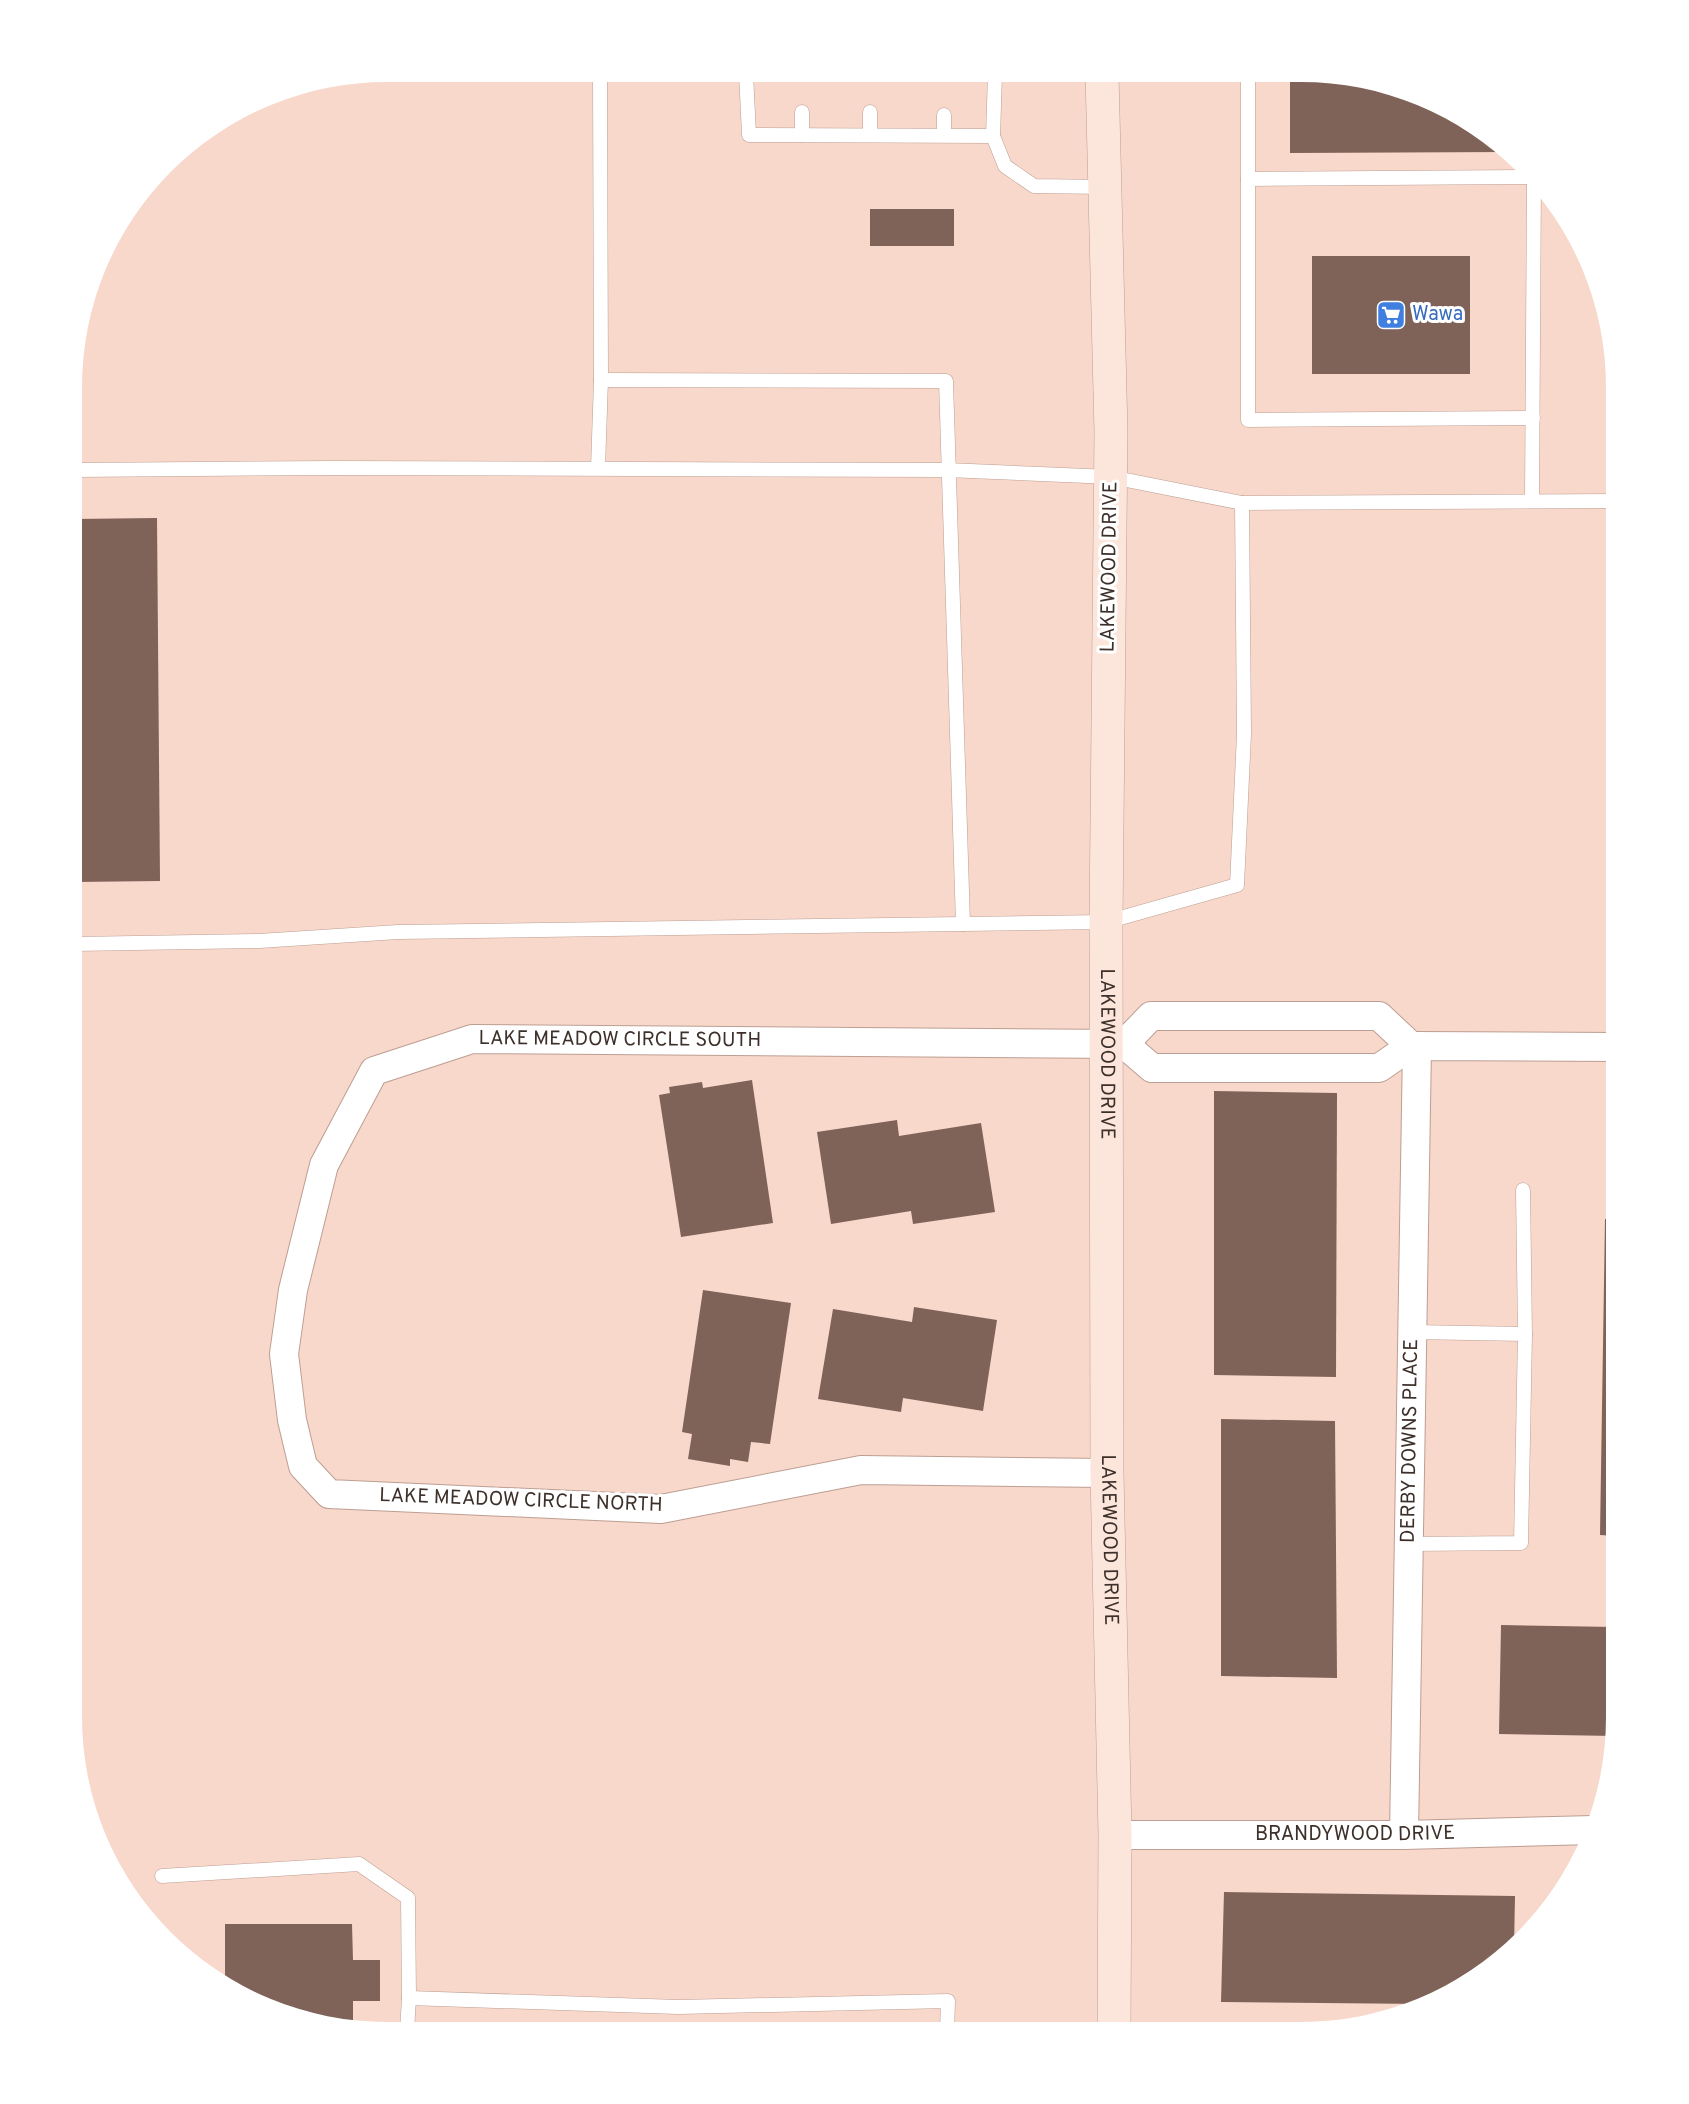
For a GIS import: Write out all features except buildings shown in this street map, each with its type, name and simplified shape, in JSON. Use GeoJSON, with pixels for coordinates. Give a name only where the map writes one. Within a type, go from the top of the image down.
{"type":"FeatureCollection","features":[{"type":"Feature","properties":{"kind":"street","name":"LAKEWOOD DRIVE"},"geometry":{"type":"LineString","coordinates":[[1102,83],[1111,477],[1106,922],[1116,1044],[1107,1473],[1115,1835],[1114,2022]]}},
{"type":"Feature","properties":{"kind":"street"},"geometry":{"type":"LineString","coordinates":[[1414,1046],[1379,1016],[1151,1016],[1116,1044],[1152,1068],[1379,1068],[1414,1046],[1606,1047]]}},
{"type":"Feature","properties":{"kind":"street","name":"LAKE MEADOW CIRCLE SOUTH"},"geometry":{"type":"LineString","coordinates":[[293,1290],[324,1165],[374,1071],[472,1039],[1116,1044]]}},
{"type":"Feature","properties":{"kind":"street","name":"DERBY DOWNS PLACE"},"geometry":{"type":"LineString","coordinates":[[1404,1835],[1414,1046]]}},
{"type":"Feature","properties":{"kind":"street","name":"LAKE MEADOW CIRCLE NORTH"},"geometry":{"type":"LineString","coordinates":[[293,1290],[284,1354],[292,1420],[303,1466],[329,1494],[661,1509],[861,1470],[1107,1473]]}},
{"type":"Feature","properties":{"kind":"street","name":"BRANDYWOOD DRIVE"},"geometry":{"type":"LineString","coordinates":[[1115,1835],[1583,1832]]}},
{"type":"Feature","properties":{"kind":"lane"},"geometry":{"type":"LineString","coordinates":[[598,468],[601,380],[600,83]]}},
{"type":"Feature","properties":{"kind":"lane"},"geometry":{"type":"LineString","coordinates":[[746,83],[748,135],[993,136]]}},
{"type":"Feature","properties":{"kind":"lane"},"geometry":{"type":"LineString","coordinates":[[995,83],[993,136],[1005,166],[1034,186],[1105,187]]}},
{"type":"Feature","properties":{"kind":"lane"},"geometry":{"type":"LineString","coordinates":[[1248,83],[1248,420],[1533,418]]}},
{"type":"Feature","properties":{"kind":"lane"},"geometry":{"type":"LineString","coordinates":[[802,112],[802,135]]}},
{"type":"Feature","properties":{"kind":"lane"},"geometry":{"type":"LineString","coordinates":[[870,112],[870,135]]}},
{"type":"Feature","properties":{"kind":"lane"},"geometry":{"type":"LineString","coordinates":[[944,115],[944,135]]}},
{"type":"Feature","properties":{"kind":"lane"},"geometry":{"type":"LineString","coordinates":[[1248,179],[1522,177]]}},
{"type":"Feature","properties":{"kind":"lane"},"geometry":{"type":"LineString","coordinates":[[1532,501],[1535,191]]}},
{"type":"Feature","properties":{"kind":"lane"},"geometry":{"type":"LineString","coordinates":[[601,380],[946,381],[963,924]]}},
{"type":"Feature","properties":{"kind":"lane"},"geometry":{"type":"LineString","coordinates":[[83,470],[598,468],[947,470],[1036,476],[1111,477],[1242,503],[1606,501]]}},
{"type":"Feature","properties":{"kind":"lane"},"geometry":{"type":"LineString","coordinates":[[83,944],[259,941],[398,932],[1106,922],[1237,885],[1244,734],[1242,503]]}},
{"type":"Feature","properties":{"kind":"lane"},"geometry":{"type":"LineString","coordinates":[[1409,1544],[1521,1543],[1525,1334],[1524,1190]]}},
{"type":"Feature","properties":{"kind":"lane"},"geometry":{"type":"LineString","coordinates":[[1412,1332],[1525,1334]]}},
{"type":"Feature","properties":{"kind":"lane"},"geometry":{"type":"LineString","coordinates":[[162,1876],[359,1864],[408,1898],[408,2022]]}},
{"type":"Feature","properties":{"kind":"lane"},"geometry":{"type":"LineString","coordinates":[[409,1998],[678,2007],[948,2001],[947,2022]]}},
{"type":"Feature","properties":{"kind":"place","name":"Wawa"},"geometry":{"type":"Point","coordinates":[1391,315]}}]}
